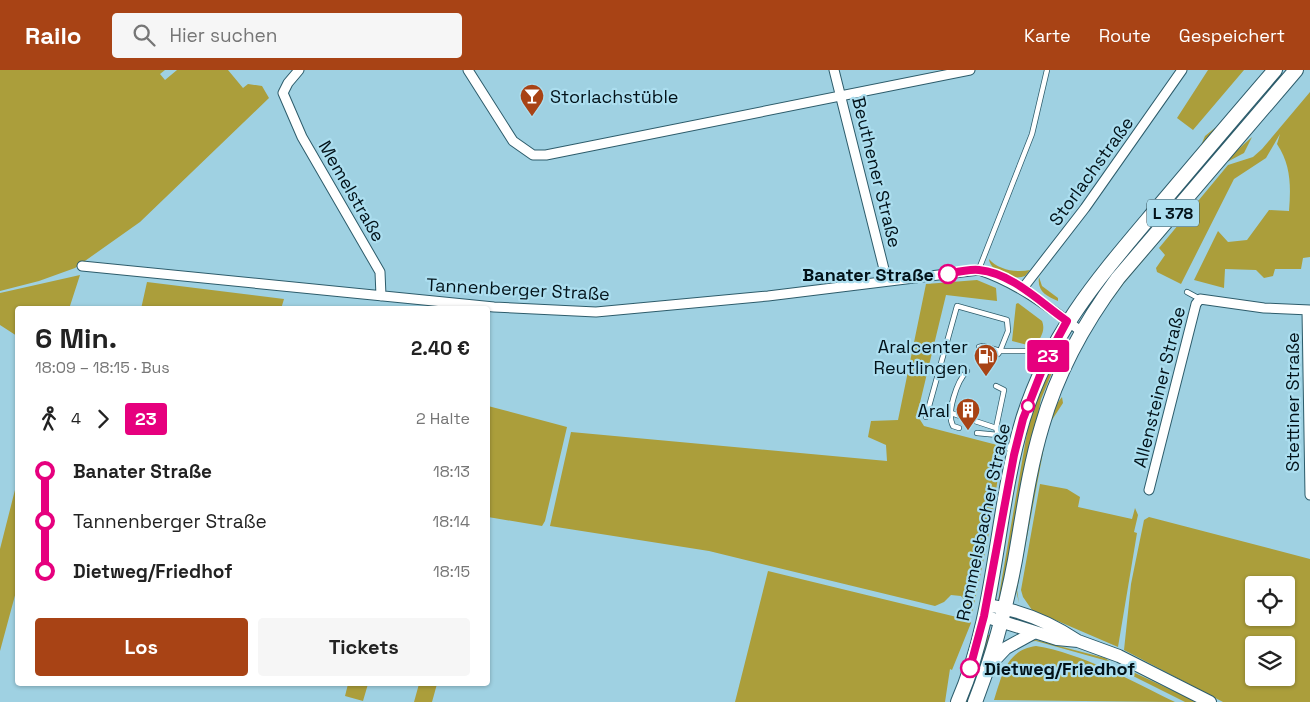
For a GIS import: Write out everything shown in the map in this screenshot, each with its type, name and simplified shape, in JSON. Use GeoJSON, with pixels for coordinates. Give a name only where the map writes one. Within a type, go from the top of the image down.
{"type":"FeatureCollection","features":[{"type":"Feature","properties":{"kind":"main road","name":"Rommelsbacher Straße"},"geometry":{"type":"LineString","coordinates":[[958,702],[985,610],[1014,455],[1025,414],[1051,350],[1067,321],[1138,231],[1275,70]]}},
{"type":"Feature","properties":{"kind":"main road","name":"Rommelsbacher Straße"},"geometry":{"type":"LineString","coordinates":[[975,702],[988,667],[1005,608],[1032,464],[1042,426],[1056,389],[1082,332],[1118,278],[1296,70]]}},
{"type":"Feature","properties":{"kind":"street","name":"Memelstraße"},"geometry":{"type":"LineString","coordinates":[[299,70],[288,83],[284,93],[287,105],[302,137],[380,272],[381,296]]}},
{"type":"Feature","properties":{"kind":"street"},"geometry":{"type":"LineString","coordinates":[[468,70],[513,142],[522,150],[533,155],[546,155],[970,70]]}},
{"type":"Feature","properties":{"kind":"street","name":"Beuthener Straße"},"geometry":{"type":"LineString","coordinates":[[834,70],[887,281]]}},
{"type":"Feature","properties":{"kind":"street","name":"Storlachstraße"},"geometry":{"type":"LineString","coordinates":[[1023,288],[1090,201],[1182,70]]}},
{"type":"Feature","properties":{"kind":"street","name":"Tannenberger Straße"},"geometry":{"type":"LineString","coordinates":[[82,266],[475,306]]}},
{"type":"Feature","properties":{"kind":"street","name":"Tannenberger Straße"},"geometry":{"type":"LineString","coordinates":[[490,308],[596,312],[768,296],[979,270],[1001,277],[1023,288],[1082,332]]}},
{"type":"Feature","properties":{"kind":"street"},"geometry":{"type":"LineString","coordinates":[[1203,298],[1264,308],[1309,310]]}},
{"type":"Feature","properties":{"kind":"street","name":"Allensteiner Straße"},"geometry":{"type":"LineString","coordinates":[[1150,490],[1196,304],[1203,298]]}},
{"type":"Feature","properties":{"kind":"street","name":"Stettiner Straße"},"geometry":{"type":"LineString","coordinates":[[1309,310],[1310,494]]}},
{"type":"Feature","properties":{"kind":"street"},"geometry":{"type":"LineString","coordinates":[[985,610],[1005,608],[1058,627],[1078,641]]}},
{"type":"Feature","properties":{"kind":"street"},"geometry":{"type":"LineString","coordinates":[[985,610],[1001,622],[1057,639],[1078,641],[1119,656],[1210,702]]}},
{"type":"Feature","properties":{"kind":"street"},"geometry":{"type":"LineString","coordinates":[[988,667],[1006,648],[1035,632]]}},
{"type":"Feature","properties":{"kind":"lane"},"geometry":{"type":"LineString","coordinates":[[979,270],[1032,134],[1047,70]]}},
{"type":"Feature","properties":{"kind":"lane"},"geometry":{"type":"LineString","coordinates":[[1187,292],[1203,298]]}},
{"type":"Feature","properties":{"kind":"lane"},"geometry":{"type":"LineString","coordinates":[[926,417],[957,306],[1007,320],[1008,332],[999,353]]}},
{"type":"Feature","properties":{"kind":"lane"},"geometry":{"type":"LineString","coordinates":[[980,347],[984,346],[999,353],[1051,350]]}},
{"type":"Feature","properties":{"kind":"lane"},"geometry":{"type":"LineString","coordinates":[[959,428],[953,426],[950,421],[951,413],[959,379],[967,371]]}},
{"type":"Feature","properties":{"kind":"lane"},"geometry":{"type":"LineString","coordinates":[[996,386],[1004,390],[996,428],[998,435],[1014,455]]}},
{"type":"Feature","properties":{"kind":"lane"},"geometry":{"type":"LineString","coordinates":[[951,413],[996,428]]}},
{"type":"Feature","properties":{"kind":"lane"},"geometry":{"type":"LineString","coordinates":[[977,433],[998,435]]}},
{"type":"Feature","properties":{"kind":"shaded area"},"geometry":{"type":"Polygon","coordinates":[[[0,70],[165,70],[160,74],[165,80],[177,70],[228,70],[243,88],[248,84],[262,86],[269,98],[140,222],[75,268],[39,281],[0,291],[0,70]]]}},
{"type":"Feature","properties":{"kind":"shaded area"},"geometry":{"type":"Polygon","coordinates":[[[1208,70],[1244,70],[1193,130],[1177,118],[1208,70]]]}},
{"type":"Feature","properties":{"kind":"shaded area"},"geometry":{"type":"Polygon","coordinates":[[[1310,92],[1310,257],[1303,258],[1301,269],[1275,269],[1273,276],[1264,278],[1256,270],[1225,269],[1224,288],[1194,280],[1218,231],[1228,242],[1247,240],[1269,210],[1289,211],[1289,176],[1282,152],[1277,144],[1280,134],[1266,158],[1234,179],[1181,284],[1157,272],[1156,268],[1165,255],[1159,248],[1228,165],[1253,157],[1262,149],[1310,92]]]}},
{"type":"Feature","properties":{"kind":"shaded area"},"geometry":{"type":"Polygon","coordinates":[[[1216,127],[1208,141],[1077,298],[1113,250],[1199,150],[1205,136],[1216,127]]]}},
{"type":"Feature","properties":{"kind":"shaded area"},"geometry":{"type":"Polygon","coordinates":[[[1226,137],[1229,139],[1090,307],[1086,304],[1110,272],[1226,137]]]}},
{"type":"Feature","properties":{"kind":"shaded area"},"geometry":{"type":"Polygon","coordinates":[[[1252,137],[1244,153],[1227,162],[1124,283],[1102,313],[1100,313],[1108,300],[1225,161],[1252,137]]]}},
{"type":"Feature","properties":{"kind":"shaded area"},"geometry":{"type":"Polygon","coordinates":[[[989,259],[997,266],[1008,270],[1030,270],[1025,276],[1009,276],[994,268],[990,264],[989,259]]]}},
{"type":"Feature","properties":{"kind":"shaded area"},"geometry":{"type":"Polygon","coordinates":[[[80,275],[70,306],[15,306],[15,335],[0,325],[0,293],[80,275]]]}},
{"type":"Feature","properties":{"kind":"shaded area"},"geometry":{"type":"Polygon","coordinates":[[[1039,277],[1042,286],[1058,298],[1058,301],[1043,292],[1039,286],[1039,277]]]}},
{"type":"Feature","properties":{"kind":"shaded area"},"geometry":{"type":"Polygon","coordinates":[[[977,280],[996,288],[997,301],[946,295],[917,415],[924,426],[1001,446],[990,530],[970,615],[962,612],[965,601],[961,596],[951,595],[944,602],[935,606],[709,551],[550,526],[571,432],[887,461],[886,445],[868,437],[871,421],[898,420],[926,284],[977,280]]]}},
{"type":"Feature","properties":{"kind":"shaded area"},"geometry":{"type":"Polygon","coordinates":[[[147,282],[284,299],[282,306],[142,306],[147,282]]]}},
{"type":"Feature","properties":{"kind":"shaded area"},"geometry":{"type":"Polygon","coordinates":[[[1018,303],[1042,321],[1043,331],[1035,347],[1012,341],[1016,304],[1018,303]]]}},
{"type":"Feature","properties":{"kind":"shaded area"},"geometry":{"type":"Polygon","coordinates":[[[1067,337],[1041,399],[1001,601],[998,601],[1029,421],[1045,379],[1067,337]]]}},
{"type":"Feature","properties":{"kind":"shaded area"},"geometry":{"type":"Polygon","coordinates":[[[1062,397],[1063,403],[1048,426],[1017,590],[1019,603],[1016,590],[1038,459],[1045,433],[1053,411],[1062,397]]]}},
{"type":"Feature","properties":{"kind":"shaded area"},"geometry":{"type":"Polygon","coordinates":[[[490,407],[567,427],[545,521],[542,526],[490,517],[490,407]]]}},
{"type":"Feature","properties":{"kind":"shaded area"},"geometry":{"type":"Polygon","coordinates":[[[1040,484],[1067,489],[1080,497],[1078,507],[1132,519],[1135,508],[1138,515],[1134,532],[1137,533],[1118,647],[1032,610],[1023,597],[1021,590],[1040,484]]]}},
{"type":"Feature","properties":{"kind":"shaded area"},"geometry":{"type":"Polygon","coordinates":[[[15,490],[15,595],[0,651],[0,549],[15,490]]]}},
{"type":"Feature","properties":{"kind":"shaded area"},"geometry":{"type":"Polygon","coordinates":[[[1149,517],[1310,559],[1310,702],[1223,702],[1124,650],[1131,584],[1144,520],[1149,517]]]}},
{"type":"Feature","properties":{"kind":"shaded area"},"geometry":{"type":"Polygon","coordinates":[[[768,571],[969,620],[971,623],[952,670],[950,669],[945,702],[735,702],[768,571]]]}},
{"type":"Feature","properties":{"kind":"shaded area"},"geometry":{"type":"Polygon","coordinates":[[[986,634],[991,636],[969,702],[966,702],[986,634]]]}},
{"type":"Feature","properties":{"kind":"shaded area"},"geometry":{"type":"Polygon","coordinates":[[[1036,640],[1105,658],[1111,662],[1036,641],[1024,642],[1036,640]]]}},
{"type":"Feature","properties":{"kind":"shaded area"},"geometry":{"type":"Polygon","coordinates":[[[1036,646],[1089,662],[1125,677],[1175,702],[994,700],[1003,673],[1012,659],[1026,648],[1036,646]]]}},
{"type":"Feature","properties":{"kind":"shaded area"},"geometry":{"type":"Polygon","coordinates":[[[1120,666],[1197,702],[1185,702],[1121,670],[1120,666]]]}},
{"type":"Feature","properties":{"kind":"shaded area"},"geometry":{"type":"Polygon","coordinates":[[[348,686],[367,686],[363,701],[345,696],[348,686]]]}},
{"type":"Feature","properties":{"kind":"shaded area"},"geometry":{"type":"Polygon","coordinates":[[[418,686],[436,686],[432,702],[414,702],[418,686]]]}},
{"type":"Feature","properties":{"kind":"bus line","name":"23"},"geometry":{"type":"LineString","coordinates":[[948,274],[979,270],[1001,277],[1023,288],[1067,321],[1046,360],[1023,419],[1014,455],[984,616],[970,668]]}},
{"type":"Feature","properties":{"kind":"place","name":"Storlachstüble"},"geometry":{"type":"Point","coordinates":[532,117]}},
{"type":"Feature","properties":{"kind":"place","name":"Banater Straße"},"geometry":{"type":"Point","coordinates":[948,274]}},
{"type":"Feature","properties":{"kind":"place","name":"Aralcenter Reutlingen"},"geometry":{"type":"Point","coordinates":[986,377]}},
{"type":"Feature","properties":{"kind":"place","name":"Aral"},"geometry":{"type":"Point","coordinates":[968,431]}},
{"type":"Feature","properties":{"kind":"place","name":"Dietweg/Friedhof"},"geometry":{"type":"Point","coordinates":[970,668]}}]}
